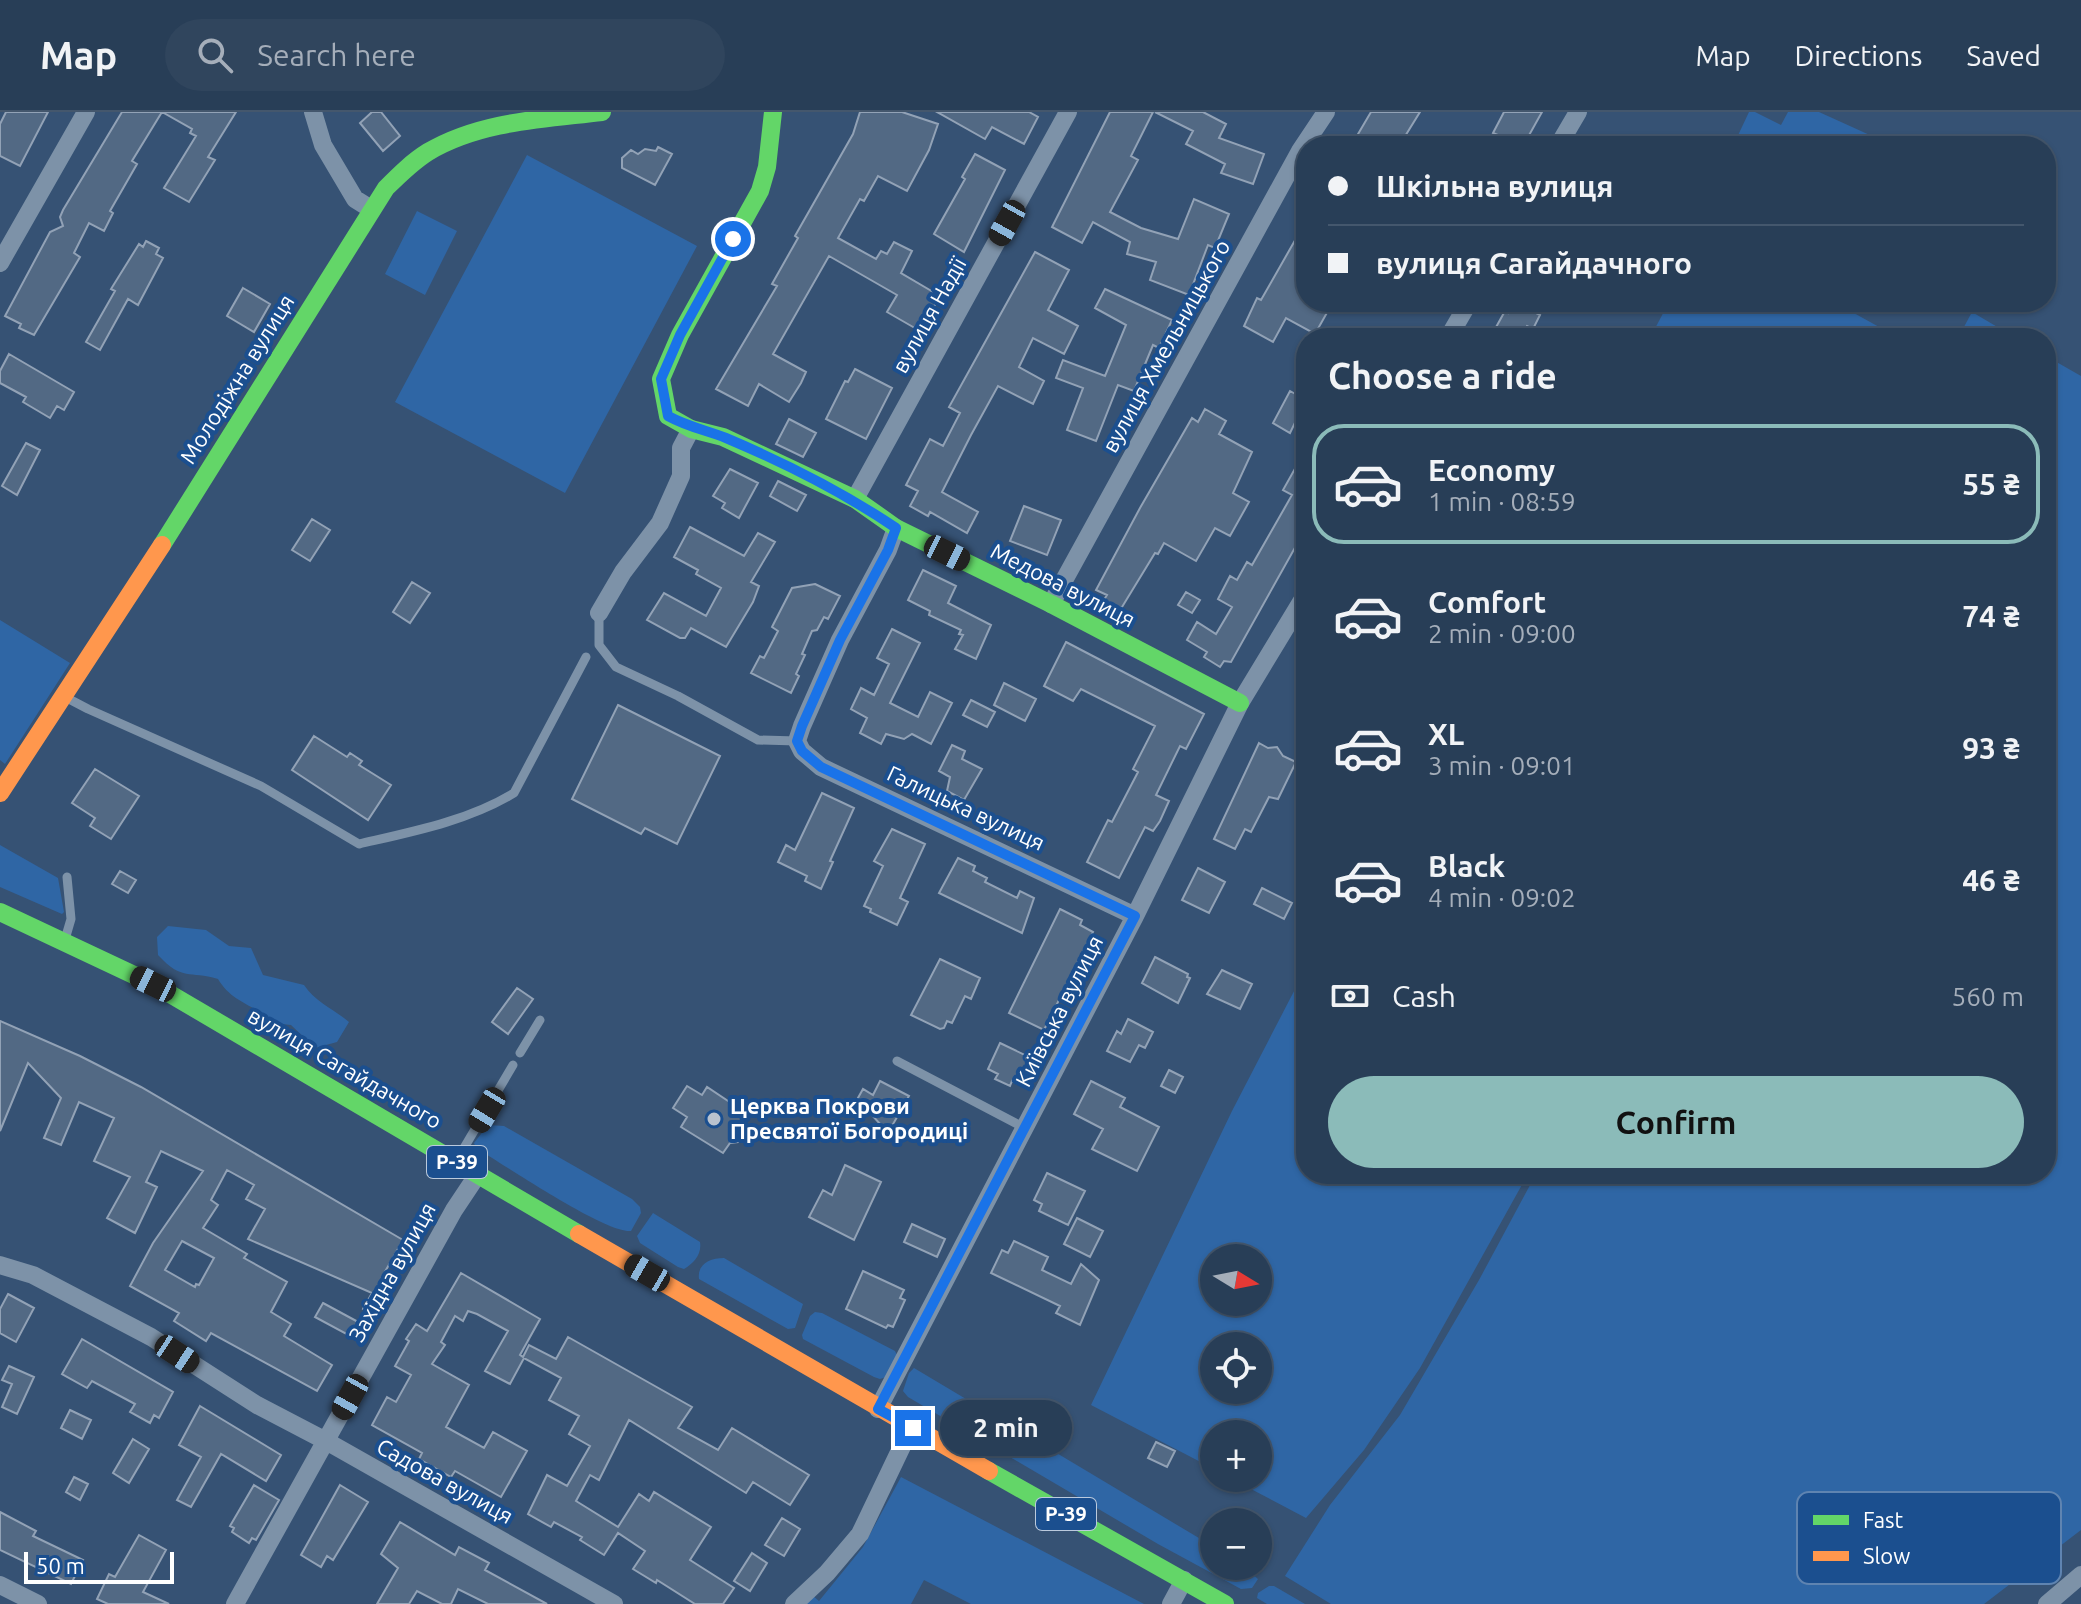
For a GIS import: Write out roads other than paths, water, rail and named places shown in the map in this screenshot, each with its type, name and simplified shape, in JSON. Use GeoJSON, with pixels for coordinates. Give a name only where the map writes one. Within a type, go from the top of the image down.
{"type":"FeatureCollection","features":[{"type":"Feature","properties":{"kind":"street"},"geometry":{"type":"LineString","coordinates":[[0,263],[86,112]]}},
{"type":"Feature","properties":{"kind":"street"},"geometry":{"type":"LineString","coordinates":[[313,112],[323,145],[355,199],[371,209]]}},
{"type":"Feature","properties":{"kind":"street","name":"Молодіжна вулиця"},"geometry":{"type":"LineString","coordinates":[[0,793],[167,537],[386,188],[432,150],[454,140],[540,116],[602,112]]}},
{"type":"Feature","properties":{"kind":"street"},"geometry":{"type":"LineString","coordinates":[[599,613],[623,572],[660,523],[681,476],[681,448],[691,429],[668,416],[661,379],[680,335],[760,191],[767,167],[773,112]]}},
{"type":"Feature","properties":{"kind":"street","name":"вулиця Надії"},"geometry":{"type":"LineString","coordinates":[[855,499],[1068,112]]}},
{"type":"Feature","properties":{"kind":"street","name":"вулиця Хмельницького"},"geometry":{"type":"LineString","coordinates":[[1310,136],[1326,112]]}},
{"type":"Feature","properties":{"kind":"street"},"geometry":{"type":"LineString","coordinates":[[1564,136],[1578,112]]}},
{"type":"Feature","properties":{"kind":"street","name":"вулиця Хмельницького"},"geometry":{"type":"LineString","coordinates":[[1051,604],[1296,158]]}},
{"type":"Feature","properties":{"kind":"street","name":"Медова вулиця"},"geometry":{"type":"LineString","coordinates":[[691,429],[723,437],[855,499],[896,528],[1051,604],[1240,703]]}},
{"type":"Feature","properties":{"kind":"street"},"geometry":{"type":"LineString","coordinates":[[800,734],[840,640],[888,550],[896,528]]}},
{"type":"Feature","properties":{"kind":"street","name":"Київська вулиця"},"geometry":{"type":"LineString","coordinates":[[878,1409],[1135,916],[1240,703],[1296,611]]}},
{"type":"Feature","properties":{"kind":"street","name":"Галицька вулиця"},"geometry":{"type":"LineString","coordinates":[[800,734],[802,751],[821,767],[1135,916]]}},
{"type":"Feature","properties":{"kind":"street","name":"вулиця Сагайдачного"},"geometry":{"type":"LineString","coordinates":[[0,912],[153,984],[910,1426]]}},
{"type":"Feature","properties":{"kind":"street","name":"Західна вулиця"},"geometry":{"type":"LineString","coordinates":[[235,1604],[454,1210],[478,1174]]}},
{"type":"Feature","properties":{"kind":"street","name":"Садова вулиця"},"geometry":{"type":"LineString","coordinates":[[0,1265],[33,1275],[151,1337],[257,1405],[614,1604]]}},
{"type":"Feature","properties":{"kind":"street"},"geometry":{"type":"LineString","coordinates":[[794,1604],[827,1573],[860,1534],[910,1426]]}},
{"type":"Feature","properties":{"kind":"street","name":"Р-39"},"geometry":{"type":"LineString","coordinates":[[910,1426],[1225,1604]]}},
{"type":"Feature","properties":{"kind":"street"},"geometry":{"type":"LineString","coordinates":[[2047,1604],[2081,1575]]}},
{"type":"Feature","properties":{"kind":"street"},"geometry":{"type":"LineString","coordinates":[[1171,1604],[1184,1580]]}},
{"type":"Feature","properties":{"kind":"street"},"geometry":{"type":"LineString","coordinates":[[0,1585],[38,1604]]}},
{"type":"Feature","properties":{"kind":"lane"},"geometry":{"type":"LineString","coordinates":[[599,613],[599,645],[616,667],[678,696],[758,740],[800,734]]}},
{"type":"Feature","properties":{"kind":"lane"},"geometry":{"type":"LineString","coordinates":[[64,696],[261,786],[359,844],[427,829],[500,802],[514,793],[586,657]]}},
{"type":"Feature","properties":{"kind":"lane"},"geometry":{"type":"LineString","coordinates":[[64,941],[71,919],[67,877]]}},
{"type":"Feature","properties":{"kind":"lane"},"geometry":{"type":"LineString","coordinates":[[520,1053],[540,1020]]}},
{"type":"Feature","properties":{"kind":"lane"},"geometry":{"type":"LineString","coordinates":[[897,1061],[1025,1128]]}},
{"type":"Feature","properties":{"kind":"lane"},"geometry":{"type":"LineString","coordinates":[[456,1161],[513,1065]]}},
{"type":"Feature","properties":{"kind":"place","name":"Церква Покрови Пресвятої Богородиці"},"geometry":{"type":"Point","coordinates":[714,1119]}}]}
